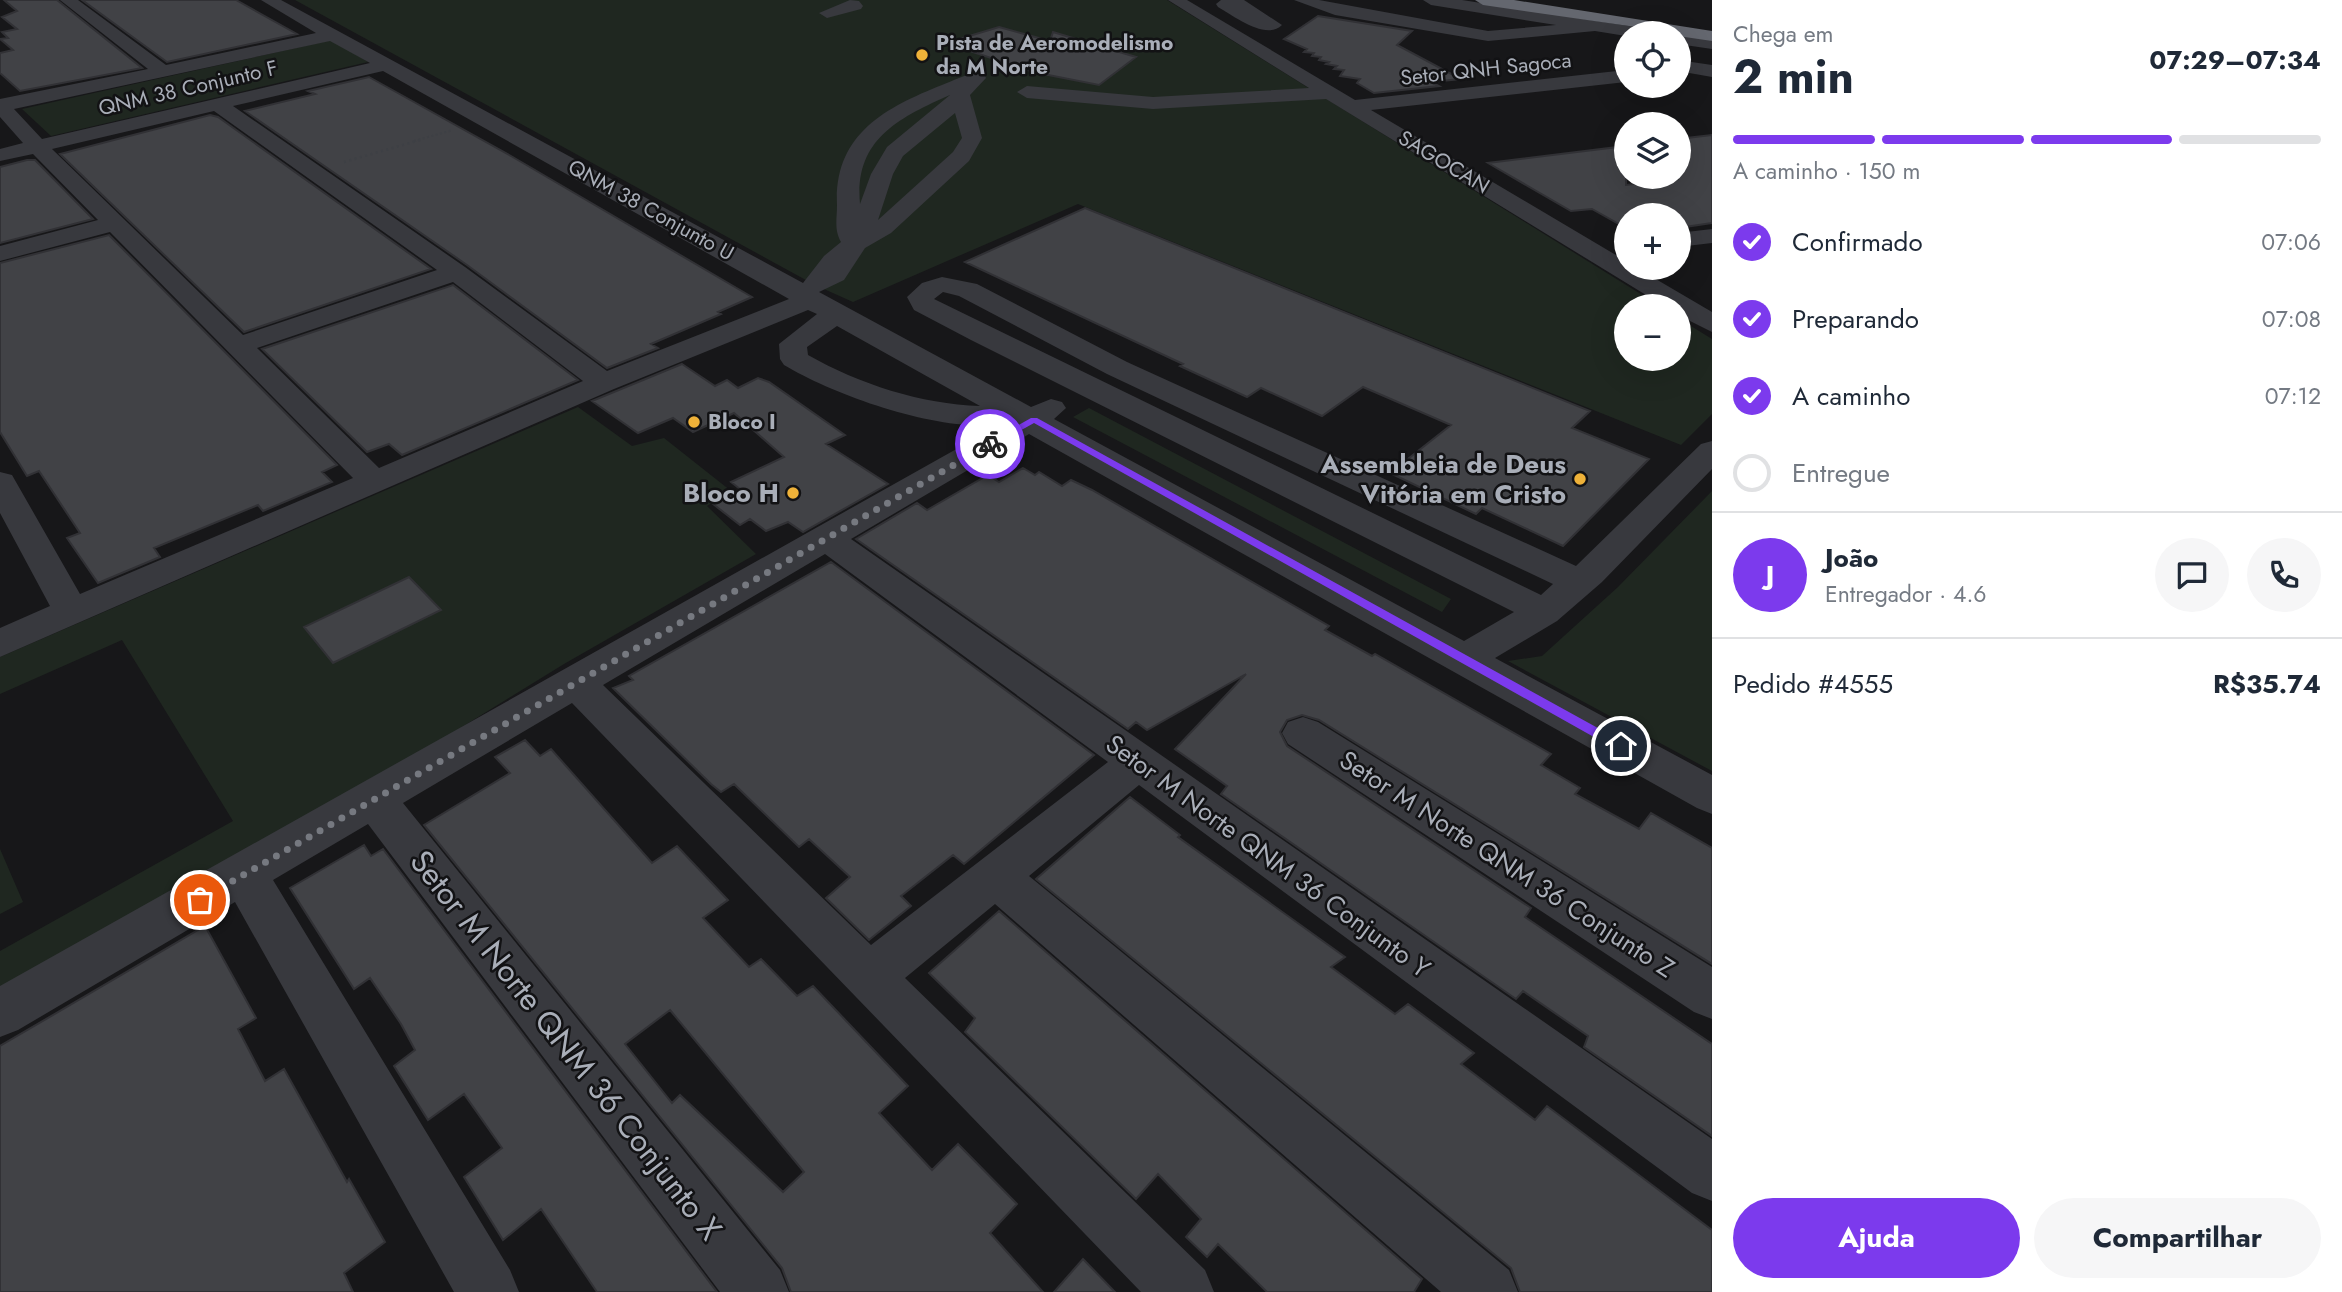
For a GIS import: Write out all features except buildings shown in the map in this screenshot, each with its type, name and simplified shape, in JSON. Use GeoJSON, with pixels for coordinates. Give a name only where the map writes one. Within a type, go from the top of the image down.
{"type":"FeatureCollection","features":[{"type":"Feature","properties":{"kind":"highway"},"geometry":{"type":"LineString","coordinates":[[1483,0],[1712,37]]}},
{"type":"Feature","properties":{"kind":"highway"},"geometry":{"type":"LineString","coordinates":[[1572,0],[1712,21]]}},
{"type":"Feature","properties":{"kind":"street"},"geometry":{"type":"LineString","coordinates":[[68,0],[163,71]]}},
{"type":"Feature","properties":{"kind":"street","name":"QNM 38 Conjunto U"},"geometry":{"type":"LineString","coordinates":[[269,0],[1026,415],[1712,796]]}},
{"type":"Feature","properties":{"kind":"street","name":"SAGOCAN"},"geometry":{"type":"LineString","coordinates":[[1176,0],[1712,324]]}},
{"type":"Feature","properties":{"kind":"street"},"geometry":{"type":"LineString","coordinates":[[1216,0],[1262,24],[1274,25],[1233,0]]}},
{"type":"Feature","properties":{"kind":"street"},"geometry":{"type":"LineString","coordinates":[[1302,0],[1335,10],[1494,38],[1541,51]]}},
{"type":"Feature","properties":{"kind":"street"},"geometry":{"type":"LineString","coordinates":[[1432,0],[1614,29]]}},
{"type":"Feature","properties":{"kind":"street"},"geometry":{"type":"LineString","coordinates":[[827,13],[855,6],[853,4]]}},
{"type":"Feature","properties":{"kind":"street"},"geometry":{"type":"LineString","coordinates":[[1494,38],[1594,26]]}},
{"type":"Feature","properties":{"kind":"street"},"geometry":{"type":"LineString","coordinates":[[1494,38],[1614,29]]}},
{"type":"Feature","properties":{"kind":"street"},"geometry":{"type":"LineString","coordinates":[[0,106],[332,35]]}},
{"type":"Feature","properties":{"kind":"street"},"geometry":{"type":"LineString","coordinates":[[1692,62],[1712,44]]}},
{"type":"Feature","properties":{"kind":"street","name":"QNM 38 Conjunto F"},"geometry":{"type":"LineString","coordinates":[[0,155],[385,65]]}},
{"type":"Feature","properties":{"kind":"street","name":"Setor QNH Sagoca"},"geometry":{"type":"LineString","coordinates":[[1350,106],[1614,77]]}},
{"type":"Feature","properties":{"kind":"street"},"geometry":{"type":"LineString","coordinates":[[977,78],[965,85],[957,99],[923,125],[895,152],[877,181],[863,231],[855,245],[847,231],[851,217],[845,187],[850,163],[886,123],[910,105],[977,78]]}},
{"type":"Feature","properties":{"kind":"street"},"geometry":{"type":"LineString","coordinates":[[1027,92],[1153,103],[1330,93]]}},
{"type":"Feature","properties":{"kind":"street"},"geometry":{"type":"LineString","coordinates":[[855,245],[883,228],[907,208],[967,146],[972,129],[957,99]]}},
{"type":"Feature","properties":{"kind":"street"},"geometry":{"type":"LineString","coordinates":[[218,105],[456,272],[604,383]]}},
{"type":"Feature","properties":{"kind":"street"},"geometry":{"type":"LineString","coordinates":[[0,106],[374,482]]}},
{"type":"Feature","properties":{"kind":"street"},"geometry":{"type":"LineString","coordinates":[[0,254],[115,223]]}},
{"type":"Feature","properties":{"kind":"street"},"geometry":{"type":"LineString","coordinates":[[1691,238],[1712,236]]}},
{"type":"Feature","properties":{"kind":"street"},"geometry":{"type":"LineString","coordinates":[[239,345],[456,272]]}},
{"type":"Feature","properties":{"kind":"street"},"geometry":{"type":"LineString","coordinates":[[1544,612],[981,334],[923,304],[920,297],[933,286],[958,286],[1035,323],[1116,368],[1579,582]]}},
{"type":"Feature","properties":{"kind":"street"},"geometry":{"type":"LineString","coordinates":[[0,643],[604,383],[824,306]]}},
{"type":"Feature","properties":{"kind":"street"},"geometry":{"type":"LineString","coordinates":[[824,306],[793,344],[794,359],[822,375],[909,404],[986,415],[1026,415]]}},
{"type":"Feature","properties":{"kind":"street"},"geometry":{"type":"LineString","coordinates":[[0,1013],[825,537],[1026,415],[1116,368]]}},
{"type":"Feature","properties":{"kind":"street"},"geometry":{"type":"LineString","coordinates":[[1462,659],[1544,612],[1579,582],[1712,451]]}},
{"type":"Feature","properties":{"kind":"street"},"geometry":{"type":"LineString","coordinates":[[0,482],[72,612]]}},
{"type":"Feature","properties":{"kind":"street","name":"Setor M Norte QNM 36 Conjunto Y"},"geometry":{"type":"LineString","coordinates":[[825,537],[1712,1173]]}},
{"type":"Feature","properties":{"kind":"street"},"geometry":{"type":"LineString","coordinates":[[575,681],[1183,1292]]}},
{"type":"Feature","properties":{"kind":"street","name":"Setor M Norte QNM 36 Conjunto Z"},"geometry":{"type":"LineString","coordinates":[[1303,733],[1712,995]]}},
{"type":"Feature","properties":{"kind":"street"},"geometry":{"type":"LineString","coordinates":[[869,977],[1137,762]]}},
{"type":"Feature","properties":{"kind":"street","name":"Setor M Norte QNM 36 Conjunto X"},"geometry":{"type":"LineString","coordinates":[[374,798],[758,1292]]}},
{"type":"Feature","properties":{"kind":"street"},"geometry":{"type":"LineString","coordinates":[[244,874],[488,1292]]}},
{"type":"Feature","properties":{"kind":"street"},"geometry":{"type":"LineString","coordinates":[[995,876],[1487,1292]]}},
{"type":"Feature","properties":{"kind":"path"},"geometry":{"type":"LineString","coordinates":[[313,171],[487,120]]}},
{"type":"Feature","properties":{"kind":"shaded area"},"geometry":{"type":"Polygon","coordinates":[[[295,0],[1167,0],[1614,277],[1614,280],[1641,294],[1614,294],[1614,371],[1691,371],[1691,326],[1712,339],[1712,414],[1681,445],[1078,204],[853,302],[815,285],[295,0]]]}},
{"type":"Feature","properties":{"kind":"shaded area"},"geometry":{"type":"Polygon","coordinates":[[[332,40],[368,62],[51,136],[22,109],[332,40]]]}},
{"type":"Feature","properties":{"kind":"shaded area"},"geometry":{"type":"Polygon","coordinates":[[[578,407],[632,446],[664,438],[731,491],[707,506],[756,554],[564,664],[381,777],[0,992],[0,951],[233,821],[122,640],[0,694],[0,657],[578,407]]]}},
{"type":"Feature","properties":{"kind":"shaded area"},"geometry":{"type":"Polygon","coordinates":[[[1089,408],[1451,599],[1442,612],[1073,417],[1089,408]]]}},
{"type":"Feature","properties":{"kind":"shaded area"},"geometry":{"type":"Polygon","coordinates":[[[1712,491],[1712,771],[1508,661],[1542,656],[1618,587],[1712,491]]]}},
{"type":"Feature","properties":{"kind":"shaded area"},"geometry":{"type":"Polygon","coordinates":[[[0,849],[23,902],[0,914],[0,849]]]}},
{"type":"Feature","properties":{"kind":"way so far"},"geometry":{"type":"LineString","coordinates":[[200,900],[575,681],[990,444]]}},
{"type":"Feature","properties":{"kind":"place","name":"Pista de Aeromodelismo da M Norte"},"geometry":{"type":"Point","coordinates":[922,55]}},
{"type":"Feature","properties":{"kind":"place","name":"Bloco I"},"geometry":{"type":"Point","coordinates":[694,422]}},
{"type":"Feature","properties":{"kind":"place","name":"Assembleia de Deus Vitória em Cristo"},"geometry":{"type":"Point","coordinates":[1580,479]}},
{"type":"Feature","properties":{"kind":"place","name":"Bloco H"},"geometry":{"type":"Point","coordinates":[793,493]}},
{"type":"Feature","properties":{"kind":"route"},"geometry":{"type":"LineString","coordinates":[[990,444],[1034,419],[1621,746]]}}]}
